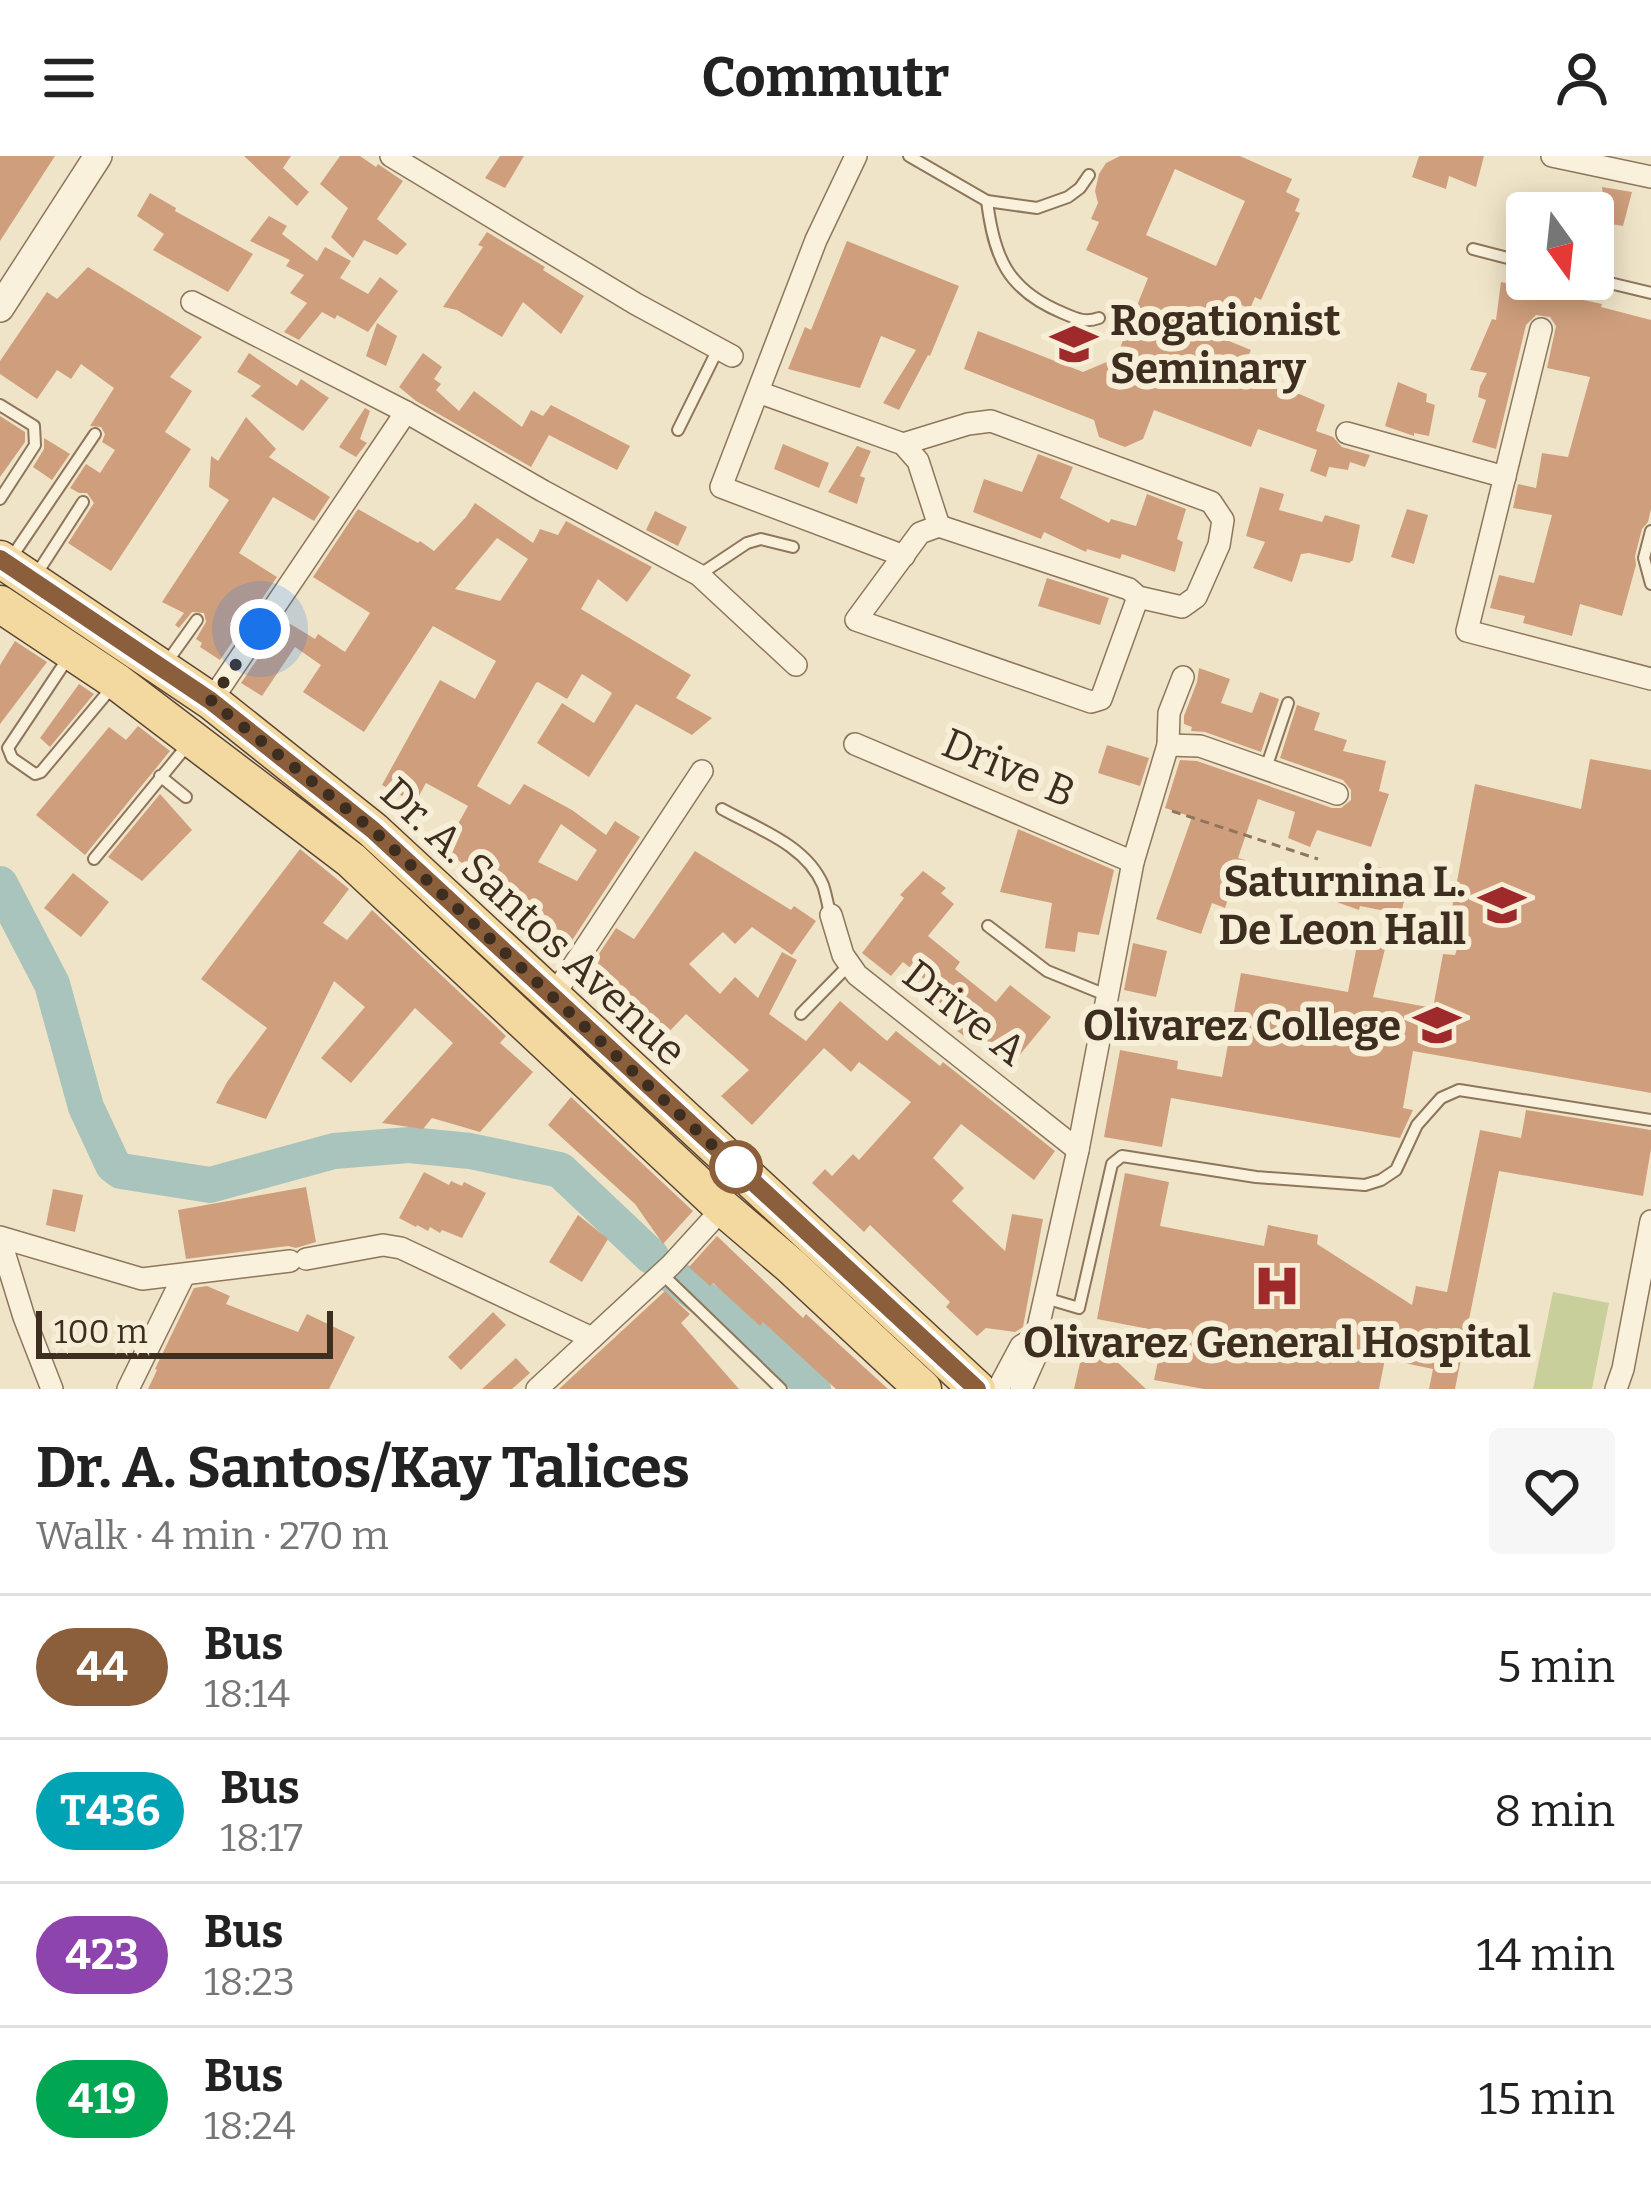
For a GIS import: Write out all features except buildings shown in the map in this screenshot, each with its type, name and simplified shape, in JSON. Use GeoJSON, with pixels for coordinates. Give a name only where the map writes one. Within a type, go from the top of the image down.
{"type":"FeatureCollection","features":[{"type":"Feature","properties":{"kind":"main road","name":"Dr. A. Santos Avenue"},"geometry":{"type":"LineString","coordinates":[[13,568],[211,701],[373,830],[976,1389]]}},
{"type":"Feature","properties":{"kind":"main road","name":"Dr. A. Santos Avenue"},"geometry":{"type":"LineString","coordinates":[[0,604],[117,682],[351,860],[922,1389]]}},
{"type":"Feature","properties":{"kind":"main road"},"geometry":{"type":"LineString","coordinates":[[307,827],[329,795]]}},
{"type":"Feature","properties":{"kind":"street"},"geometry":{"type":"LineString","coordinates":[[3,297],[98,156]]}},
{"type":"Feature","properties":{"kind":"street"},"geometry":{"type":"LineString","coordinates":[[391,156],[426,165],[616,292],[725,352]]}},
{"type":"Feature","properties":{"kind":"street"},"geometry":{"type":"LineString","coordinates":[[856,156],[816,241],[721,487],[904,556]]}},
{"type":"Feature","properties":{"kind":"street"},"geometry":{"type":"LineString","coordinates":[[1552,156],[1645,169]]}},
{"type":"Feature","properties":{"kind":"street"},"geometry":{"type":"LineString","coordinates":[[192,302],[406,412],[699,575],[796,665]]}},
{"type":"Feature","properties":{"kind":"street"},"geometry":{"type":"LineString","coordinates":[[1541,328],[1467,631],[1651,679]]}},
{"type":"Feature","properties":{"kind":"street"},"geometry":{"type":"LineString","coordinates":[[758,392],[903,444],[918,461],[939,526]]}},
{"type":"Feature","properties":{"kind":"street"},"geometry":{"type":"LineString","coordinates":[[211,701],[406,412]]}},
{"type":"Feature","properties":{"kind":"street"},"geometry":{"type":"LineString","coordinates":[[903,444],[968,424],[991,422],[1211,502],[1222,520],[1219,545],[1196,597],[1182,607],[1138,597],[1129,589],[939,526],[920,533],[856,620],[1091,702],[1101,699],[1138,597]]}},
{"type":"Feature","properties":{"kind":"street"},"geometry":{"type":"LineString","coordinates":[[1347,433],[1505,476]]}},
{"type":"Feature","properties":{"kind":"street"},"geometry":{"type":"LineString","coordinates":[[1021,1389],[1037,1353],[1036,1336],[1078,1150],[1133,862],[1168,745],[1169,713],[1183,677]]}},
{"type":"Feature","properties":{"kind":"street","name":"Drive B"},"geometry":{"type":"LineString","coordinates":[[855,744],[1133,862]]}},
{"type":"Feature","properties":{"kind":"street"},"geometry":{"type":"LineString","coordinates":[[1168,745],[1200,746],[1337,794]]}},
{"type":"Feature","properties":{"kind":"street"},"geometry":{"type":"LineString","coordinates":[[552,998],[702,770]]}},
{"type":"Feature","properties":{"kind":"street","name":"Drive A"},"geometry":{"type":"LineString","coordinates":[[831,915],[843,955],[857,975],[1078,1150]]}},
{"type":"Feature","properties":{"kind":"street"},"geometry":{"type":"LineString","coordinates":[[536,1389],[662,1274],[723,1208]]}},
{"type":"Feature","properties":{"kind":"street"},"geometry":{"type":"LineString","coordinates":[[1616,1389],[1651,1221]]}},
{"type":"Feature","properties":{"kind":"street"},"geometry":{"type":"LineString","coordinates":[[0,1238],[142,1279],[383,1245],[400,1248],[592,1338]]}},
{"type":"Feature","properties":{"kind":"street"},"geometry":{"type":"LineString","coordinates":[[0,1238],[52,1389]]}},
{"type":"Feature","properties":{"kind":"street"},"geometry":{"type":"LineString","coordinates":[[128,1389],[184,1275]]}},
{"type":"Feature","properties":{"kind":"street"},"geometry":{"type":"LineString","coordinates":[[998,1389],[1021,1346],[1036,1336]]}},
{"type":"Feature","properties":{"kind":"lane"},"geometry":{"type":"LineString","coordinates":[[909,156],[987,201],[1036,208],[1080,188],[1089,175]]}},
{"type":"Feature","properties":{"kind":"lane"},"geometry":{"type":"LineString","coordinates":[[987,201],[993,240],[1012,278],[1028,296],[1083,321],[1099,318]]}},
{"type":"Feature","properties":{"kind":"lane"},"geometry":{"type":"LineString","coordinates":[[1473,249],[1506,257]]}},
{"type":"Feature","properties":{"kind":"lane"},"geometry":{"type":"LineString","coordinates":[[1614,284],[1651,293]]}},
{"type":"Feature","properties":{"kind":"lane"},"geometry":{"type":"LineString","coordinates":[[678,430],[725,352]]}},
{"type":"Feature","properties":{"kind":"lane"},"geometry":{"type":"LineString","coordinates":[[0,405],[34,426],[36,436],[0,500]]}},
{"type":"Feature","properties":{"kind":"lane"},"geometry":{"type":"LineString","coordinates":[[13,568],[95,434]]}},
{"type":"Feature","properties":{"kind":"lane"},"geometry":{"type":"LineString","coordinates":[[13,568],[83,502]]}},
{"type":"Feature","properties":{"kind":"lane"},"geometry":{"type":"LineString","coordinates":[[1651,531],[1644,558],[1651,584]]}},
{"type":"Feature","properties":{"kind":"lane"},"geometry":{"type":"LineString","coordinates":[[699,575],[747,543],[761,539],[793,547]]}},
{"type":"Feature","properties":{"kind":"lane"},"geometry":{"type":"LineString","coordinates":[[162,670],[197,620]]}},
{"type":"Feature","properties":{"kind":"lane"},"geometry":{"type":"LineString","coordinates":[[72,652],[8,748],[23,766],[35,774],[41,772],[117,682]]}},
{"type":"Feature","properties":{"kind":"lane"},"geometry":{"type":"LineString","coordinates":[[1265,769],[1288,703]]}},
{"type":"Feature","properties":{"kind":"lane"},"geometry":{"type":"LineString","coordinates":[[94,859],[192,740]]}},
{"type":"Feature","properties":{"kind":"lane"},"geometry":{"type":"LineString","coordinates":[[160,776],[185,797]]}},
{"type":"Feature","properties":{"kind":"lane"},"geometry":{"type":"LineString","coordinates":[[722,809],[793,848],[808,862],[822,884],[831,915]]}},
{"type":"Feature","properties":{"kind":"lane"},"geometry":{"type":"LineString","coordinates":[[988,926],[1047,971],[1106,995]]}},
{"type":"Feature","properties":{"kind":"lane"},"geometry":{"type":"LineString","coordinates":[[801,1014],[850,964]]}},
{"type":"Feature","properties":{"kind":"lane"},"geometry":{"type":"LineString","coordinates":[[1045,1298],[1078,1307],[1112,1164],[1122,1156],[1256,1177],[1365,1185],[1396,1170],[1417,1125],[1442,1098],[1459,1090],[1651,1120]]}},
{"type":"Feature","properties":{"kind":"lane"},"geometry":{"type":"LineString","coordinates":[[662,1274],[781,1389]]}},
{"type":"Feature","properties":{"kind":"path"},"geometry":{"type":"LineString","coordinates":[[1150,804],[1318,859]]}},
{"type":"Feature","properties":{"kind":"green space"},"geometry":{"type":"Polygon","coordinates":[[[1553,1292],[1609,1303],[1592,1389],[1533,1389],[1553,1292]]]}},
{"type":"Feature","properties":{"kind":"waterway"},"geometry":{"type":"LineString","coordinates":[[0,884],[52,984],[86,1107],[113,1165],[121,1171],[210,1185],[334,1151],[409,1145],[470,1151],[560,1170],[651,1256]]}},
{"type":"Feature","properties":{"kind":"waterway"},"geometry":{"type":"LineString","coordinates":[[673,1276],[797,1370],[813,1389]]}},
{"type":"Feature","properties":{"kind":"bus line","name":"44"},"geometry":{"type":"LineString","coordinates":[[0,559],[211,701],[373,830],[977,1389]]}},
{"type":"Feature","properties":{"kind":"place","name":"Rogationist Seminary"},"geometry":{"type":"Point","coordinates":[1074,344]}},
{"type":"Feature","properties":{"kind":"place","name":"Saturnina L. De Leon Hall"},"geometry":{"type":"Point","coordinates":[1502,905]}},
{"type":"Feature","properties":{"kind":"place","name":"Olivarez College"},"geometry":{"type":"Point","coordinates":[1437,1025]}},
{"type":"Feature","properties":{"kind":"place","name":"Olivarez General Hospital"},"geometry":{"type":"Point","coordinates":[1277,1286]}},
{"type":"Feature","properties":{"kind":"route"},"geometry":{"type":"LineString","coordinates":[[260,629],[211,701],[373,830],[736,1167]]}}]}
